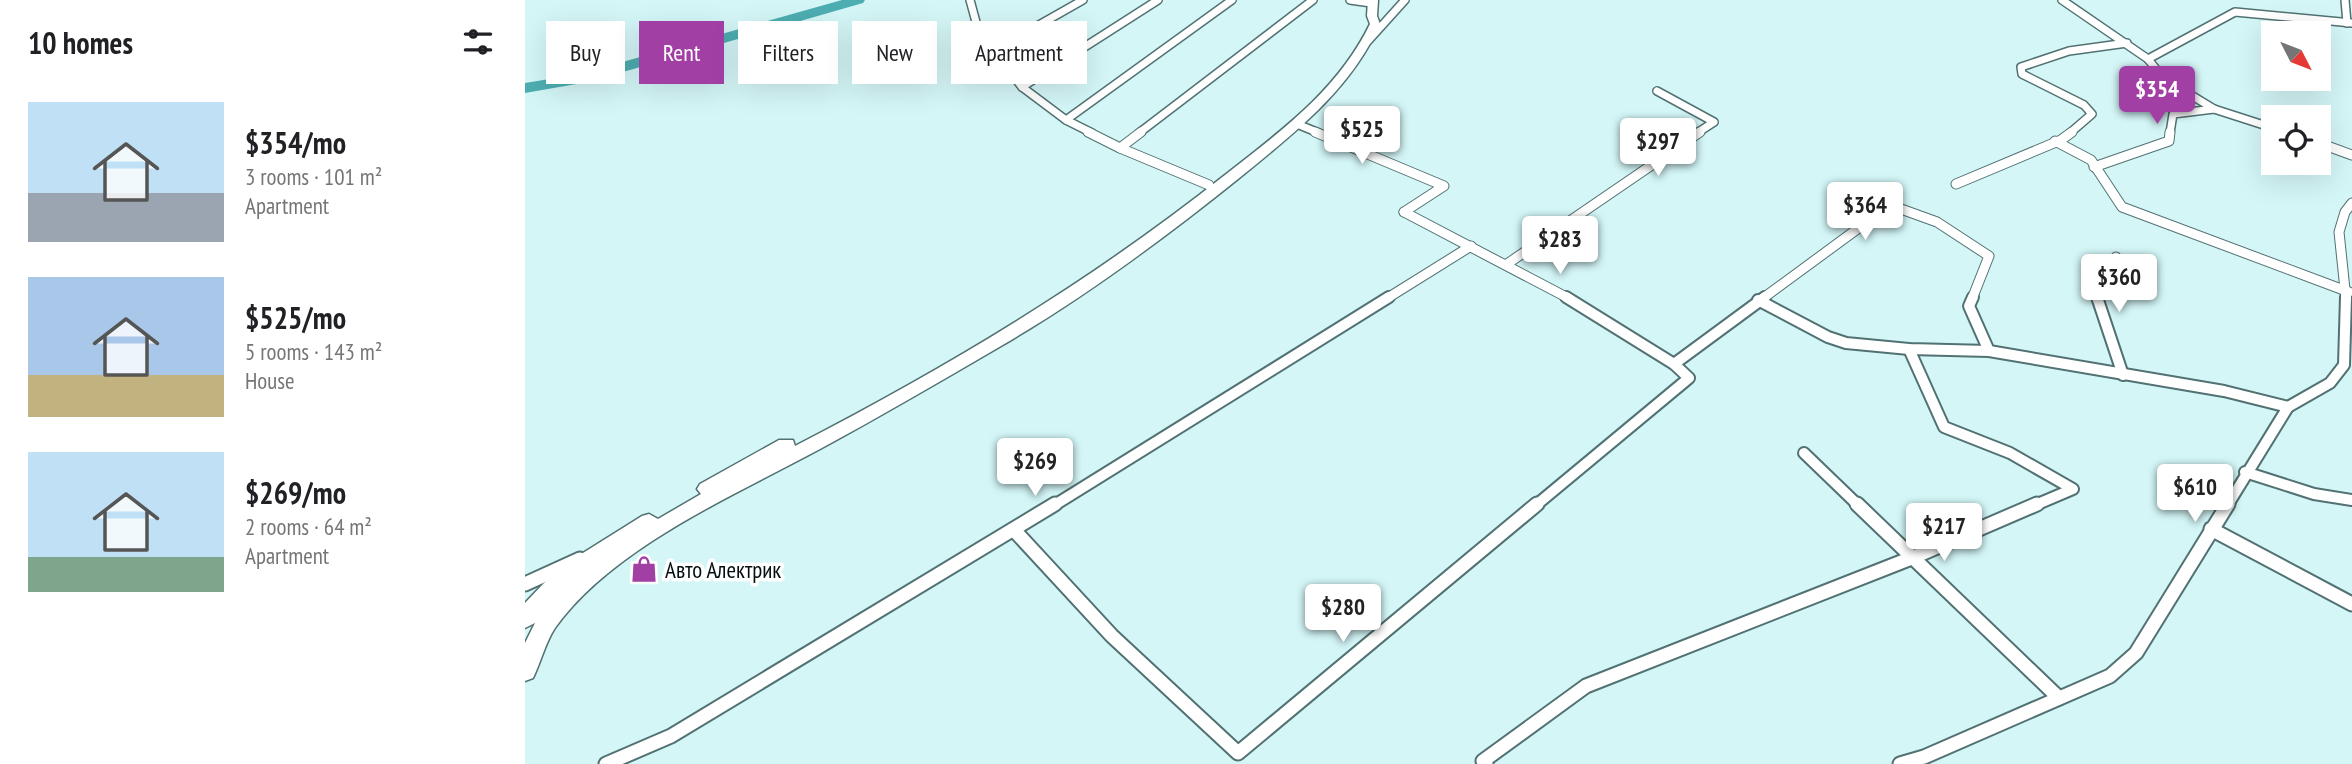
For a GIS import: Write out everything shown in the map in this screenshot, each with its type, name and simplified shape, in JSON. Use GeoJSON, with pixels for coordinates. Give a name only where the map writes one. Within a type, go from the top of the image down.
{"type":"FeatureCollection","features":[{"type":"Feature","properties":{"kind":"main road"},"geometry":{"type":"LineString","coordinates":[[525,671],[548,621],[582,586],[626,550],[673,520],[900,397],[1178,220],[1297,124],[1348,73],[1375,24],[1372,6]]}},
{"type":"Feature","properties":{"kind":"main road"},"geometry":{"type":"LineString","coordinates":[[525,620],[553,589],[596,553],[735,472],[1013,325],[1209,185],[1289,124],[1315,98],[1347,59],[1372,6]]}},
{"type":"Feature","properties":{"kind":"street"},"geometry":{"type":"LineString","coordinates":[[969,0],[975,21]]}},
{"type":"Feature","properties":{"kind":"street"},"geometry":{"type":"LineString","coordinates":[[1046,21],[1083,0]]}},
{"type":"Feature","properties":{"kind":"street"},"geometry":{"type":"LineString","coordinates":[[1021,87],[1158,0]]}},
{"type":"Feature","properties":{"kind":"street"},"geometry":{"type":"LineString","coordinates":[[1066,120],[1232,0]]}},
{"type":"Feature","properties":{"kind":"street"},"geometry":{"type":"LineString","coordinates":[[1120,148],[1313,0]]}},
{"type":"Feature","properties":{"kind":"street"},"geometry":{"type":"LineString","coordinates":[[1350,0],[1372,6]]}},
{"type":"Feature","properties":{"kind":"street"},"geometry":{"type":"LineString","coordinates":[[1368,41],[1405,0]]}},
{"type":"Feature","properties":{"kind":"street"},"geometry":{"type":"LineString","coordinates":[[2062,0],[2127,43],[2147,59],[2163,78],[2214,109],[2261,124]]}},
{"type":"Feature","properties":{"kind":"street"},"geometry":{"type":"LineString","coordinates":[[2147,59],[2235,12],[2350,23],[2345,0]]}},
{"type":"Feature","properties":{"kind":"street"},"geometry":{"type":"LineString","coordinates":[[1956,184],[2077,131],[2092,114],[2084,105],[2022,74],[2021,67],[2069,51],[2127,43]]}},
{"type":"Feature","properties":{"kind":"street"},"geometry":{"type":"LineString","coordinates":[[1019,84],[1066,120],[1120,148],[1209,185]]}},
{"type":"Feature","properties":{"kind":"street"},"geometry":{"type":"LineString","coordinates":[[1507,264],[1714,122],[1657,91]]}},
{"type":"Feature","properties":{"kind":"street"},"geometry":{"type":"LineString","coordinates":[[2094,167],[2169,141],[2173,114],[2214,109]]}},
{"type":"Feature","properties":{"kind":"street"},"geometry":{"type":"LineString","coordinates":[[1014,530],[1112,636],[1238,753],[1689,378],[1674,364],[1583,306],[1404,212],[1444,186],[1297,124]]}},
{"type":"Feature","properties":{"kind":"street"},"geometry":{"type":"LineString","coordinates":[[2055,141],[2091,160],[2122,207],[2349,289]]}},
{"type":"Feature","properties":{"kind":"street"},"geometry":{"type":"LineString","coordinates":[[2331,147],[2352,155]]}},
{"type":"Feature","properties":{"kind":"street"},"geometry":{"type":"LineString","coordinates":[[1900,764],[1924,757],[2110,676],[2136,653],[2245,472],[2288,407],[2330,383],[2344,365],[2349,289],[2337,235],[2345,209],[2352,203]]}},
{"type":"Feature","properties":{"kind":"street"},"geometry":{"type":"LineString","coordinates":[[1674,364],[1889,205],[1937,222],[1989,256],[1969,306],[1989,351]]}},
{"type":"Feature","properties":{"kind":"street"},"geometry":{"type":"LineString","coordinates":[[606,764],[671,736],[1014,530],[1471,246]]}},
{"type":"Feature","properties":{"kind":"street"},"geometry":{"type":"LineString","coordinates":[[2116,257],[2107,277],[2089,275],[2123,375]]}},
{"type":"Feature","properties":{"kind":"street"},"geometry":{"type":"LineString","coordinates":[[1758,300],[1828,337],[1846,343],[1909,349],[1989,351],[2224,391],[2288,407]]}},
{"type":"Feature","properties":{"kind":"street"},"geometry":{"type":"LineString","coordinates":[[1486,764],[1483,761],[1586,686],[1914,557],[2073,489],[2014,453],[1982,438],[1944,427],[1909,349]]}},
{"type":"Feature","properties":{"kind":"street"},"geometry":{"type":"LineString","coordinates":[[1804,453],[2059,698]]}},
{"type":"Feature","properties":{"kind":"street"},"geometry":{"type":"LineString","coordinates":[[2245,472],[2314,494],[2352,500]]}},
{"type":"Feature","properties":{"kind":"street"},"geometry":{"type":"LineString","coordinates":[[2211,529],[2352,604]]}},
{"type":"Feature","properties":{"kind":"street"},"geometry":{"type":"LineString","coordinates":[[525,584],[596,553]]}},
{"type":"Feature","properties":{"kind":"waterway"},"geometry":{"type":"LineString","coordinates":[[525,88],[582,79],[858,0]]}},
{"type":"Feature","properties":{"kind":"place","name":"Авто Алектрик"},"geometry":{"type":"Point","coordinates":[644,569]}}]}
